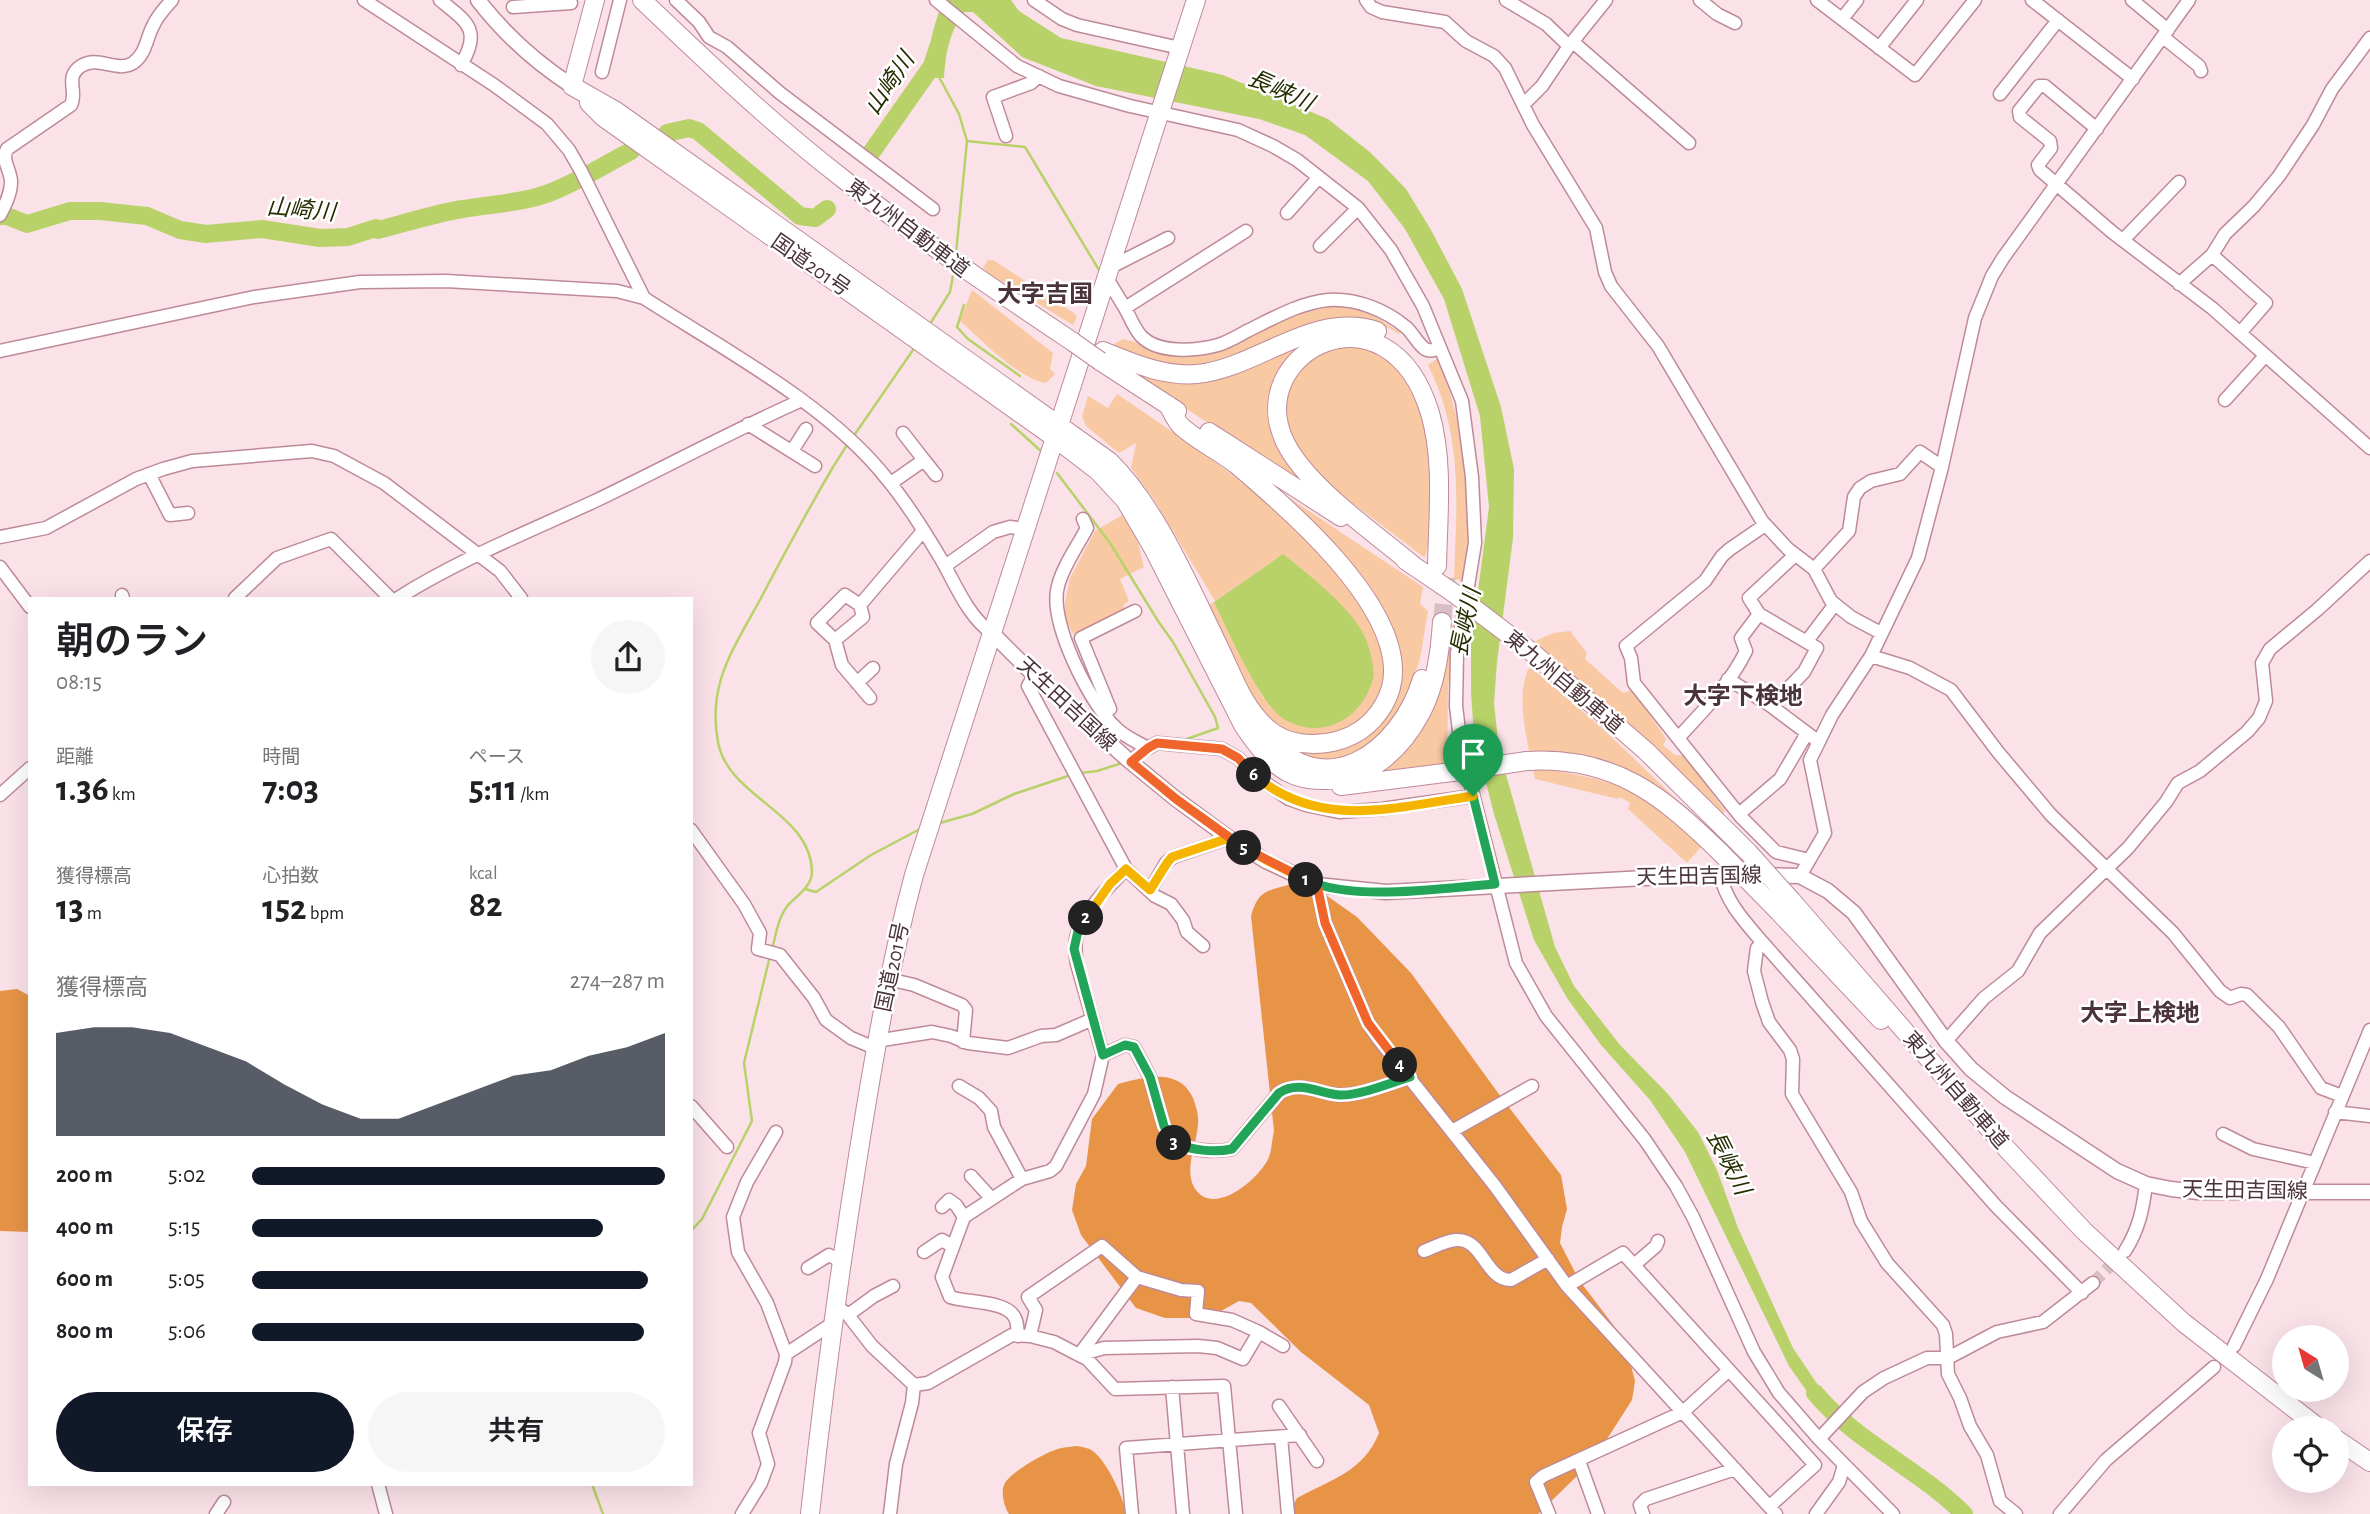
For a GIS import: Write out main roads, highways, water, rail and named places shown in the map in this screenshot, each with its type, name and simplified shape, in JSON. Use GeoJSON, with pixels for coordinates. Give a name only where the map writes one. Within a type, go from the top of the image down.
{"type":"FeatureCollection","features":[{"type":"Feature","properties":{"kind":"highway"},"geometry":{"type":"LineString","coordinates":[[572,86],[595,0]]}},
{"type":"Feature","properties":{"kind":"highway","name":"東九州自動車道"},"geometry":{"type":"LineString","coordinates":[[642,0],[779,126],[840,177],[930,244],[1102,356],[1168,405],[1414,566],[1533,653],[1646,751],[1748,852],[1786,907],[2084,1231],[2132,1277],[2225,1356],[2303,1416]]}},
{"type":"Feature","properties":{"kind":"highway","name":"国道201号"},"geometry":{"type":"LineString","coordinates":[[810,1514],[824,1387],[833,1326],[842,1310],[842,1262],[876,1044],[888,979],[914,875],[1196,0]]}},
{"type":"Feature","properties":{"kind":"highway","name":"国道201号"},"geometry":{"type":"LineString","coordinates":[[572,86],[616,111],[929,342],[1057,432]]}},
{"type":"Feature","properties":{"kind":"highway"},"geometry":{"type":"LineString","coordinates":[[1102,356],[1144,368],[1194,374],[1221,370],[1304,335],[1329,328],[1351,326],[1385,334],[1399,343],[1413,357],[1433,390],[1446,433],[1449,482],[1442,570],[1437,462],[1430,415],[1413,374],[1391,351],[1363,339],[1329,340],[1294,364],[1282,385],[1277,412],[1282,434],[1292,454],[1318,486],[1414,566]]}},
{"type":"Feature","properties":{"kind":"highway"},"geometry":{"type":"LineString","coordinates":[[1168,405],[1180,426],[1236,465],[1264,489],[1347,572],[1379,621],[1393,659],[1393,677],[1381,710],[1369,724],[1355,734],[1340,739],[1315,744],[1298,743],[1282,737],[1259,720],[1246,703]]}},
{"type":"Feature","properties":{"kind":"highway"},"geometry":{"type":"LineString","coordinates":[[1057,432],[1109,461],[1136,492],[1184,578],[1256,721],[1275,746],[1298,762],[1338,767],[1369,756],[1397,729],[1418,690],[1437,618],[1440,653],[1423,708],[1392,754],[1351,777],[1336,780],[1300,778]]}},
{"type":"Feature","properties":{"kind":"highway"},"geometry":{"type":"LineString","coordinates":[[1057,432],[1125,500],[1153,548],[1243,726],[1275,763],[1300,778],[1337,787],[1527,761],[1569,762],[1610,771],[1629,779],[1667,803],[1722,854],[1786,907]]}},
{"type":"Feature","properties":{"kind":"highway"},"geometry":{"type":"LineString","coordinates":[[2349,1448],[2370,1462]]}},
{"type":"Feature","properties":{"kind":"main road"},"geometry":{"type":"LineString","coordinates":[[478,0],[498,26],[537,63],[572,86]]}},
{"type":"Feature","properties":{"kind":"main road","name":"天生田吉国線"},"geometry":{"type":"LineString","coordinates":[[992,633],[1034,675],[1176,799],[1229,838],[1317,885],[1386,892],[1495,884],[1720,874],[1800,876],[1828,891],[1854,913],[1946,1041],[1971,1069],[2005,1097],[2099,1161],[2146,1184],[2171,1189],[2208,1192],[2370,1192]]}},
{"type":"Feature","properties":{"kind":"waterway","name":"山崎川"},"geometry":{"type":"LineString","coordinates":[[871,153],[932,66],[938,47]]}},
{"type":"Feature","properties":{"kind":"waterway"},"geometry":{"type":"LineString","coordinates":[[938,75],[959,114],[967,141],[956,253]]}},
{"type":"Feature","properties":{"kind":"waterway","name":"山崎川"},"geometry":{"type":"LineString","coordinates":[[667,133],[689,128],[698,131],[800,216],[815,218],[827,209]]}},
{"type":"Feature","properties":{"kind":"waterway"},"geometry":{"type":"LineString","coordinates":[[967,141],[1025,147],[1099,270]]}},
{"type":"Feature","properties":{"kind":"waterway","name":"山崎川"},"geometry":{"type":"LineString","coordinates":[[0,216],[27,224],[70,211],[100,211],[147,216],[180,230],[206,234],[262,229],[320,238],[348,237],[442,213],[549,193],[631,151]]}},
{"type":"Feature","properties":{"kind":"waterway"},"geometry":{"type":"LineString","coordinates":[[930,324],[950,292],[954,270]]}},
{"type":"Feature","properties":{"kind":"waterway"},"geometry":{"type":"LineString","coordinates":[[964,305],[957,327],[968,339],[1020,376]]}},
{"type":"Feature","properties":{"kind":"waterway"},"geometry":{"type":"LineString","coordinates":[[853,437],[915,347]]}},
{"type":"Feature","properties":{"kind":"waterway"},"geometry":{"type":"LineString","coordinates":[[1011,424],[1042,452]]}},
{"type":"Feature","properties":{"kind":"waterway"},"geometry":{"type":"LineString","coordinates":[[772,950],[785,910],[807,886],[811,877],[808,851],[798,834],[737,778],[725,761],[717,734],[717,694],[724,669],[739,637],[814,499],[847,445]]}},
{"type":"Feature","properties":{"kind":"waterway"},"geometry":{"type":"LineString","coordinates":[[1057,473],[1110,543],[1173,642],[1215,717],[1218,728],[1184,740]]}},
{"type":"Feature","properties":{"kind":"waterway"},"geometry":{"type":"LineString","coordinates":[[1081,773],[1122,763]]}},
{"type":"Feature","properties":{"kind":"waterway"},"geometry":{"type":"LineString","coordinates":[[936,824],[972,814],[1014,794],[1071,775]]}},
{"type":"Feature","properties":{"kind":"waterway"},"geometry":{"type":"LineString","coordinates":[[805,889],[816,892],[871,855],[920,829]]}},
{"type":"Feature","properties":{"kind":"waterway"},"geometry":{"type":"LineString","coordinates":[[693,1229],[702,1219],[752,1121],[744,1063],[770,956]]}},
{"type":"Feature","properties":{"kind":"waterway","name":"長峡川"},"geometry":{"type":"LineString","coordinates":[[1815,1393],[1849,1426],[1928,1483],[1964,1514]]}},
{"type":"Feature","properties":{"kind":"waterway"},"geometry":{"type":"LineString","coordinates":[[593,1486],[603,1514]]}},
{"type":"Feature","properties":{"kind":"tunnel"},"geometry":{"type":"LineString","coordinates":[[1442,622],[1447,573]]}},
{"type":"Feature","properties":{"kind":"tunnel"},"geometry":{"type":"LineString","coordinates":[[2093,1283],[2120,1256]]}},
{"type":"Feature","properties":{"kind":"district","name":"大字吉国"},"geometry":{"type":"Point","coordinates":[1045,294]}},
{"type":"Feature","properties":{"kind":"district","name":"大字下検地"},"geometry":{"type":"Point","coordinates":[1743,696]}},
{"type":"Feature","properties":{"kind":"district","name":"大字上検地"},"geometry":{"type":"Point","coordinates":[2140,1013]}}]}
